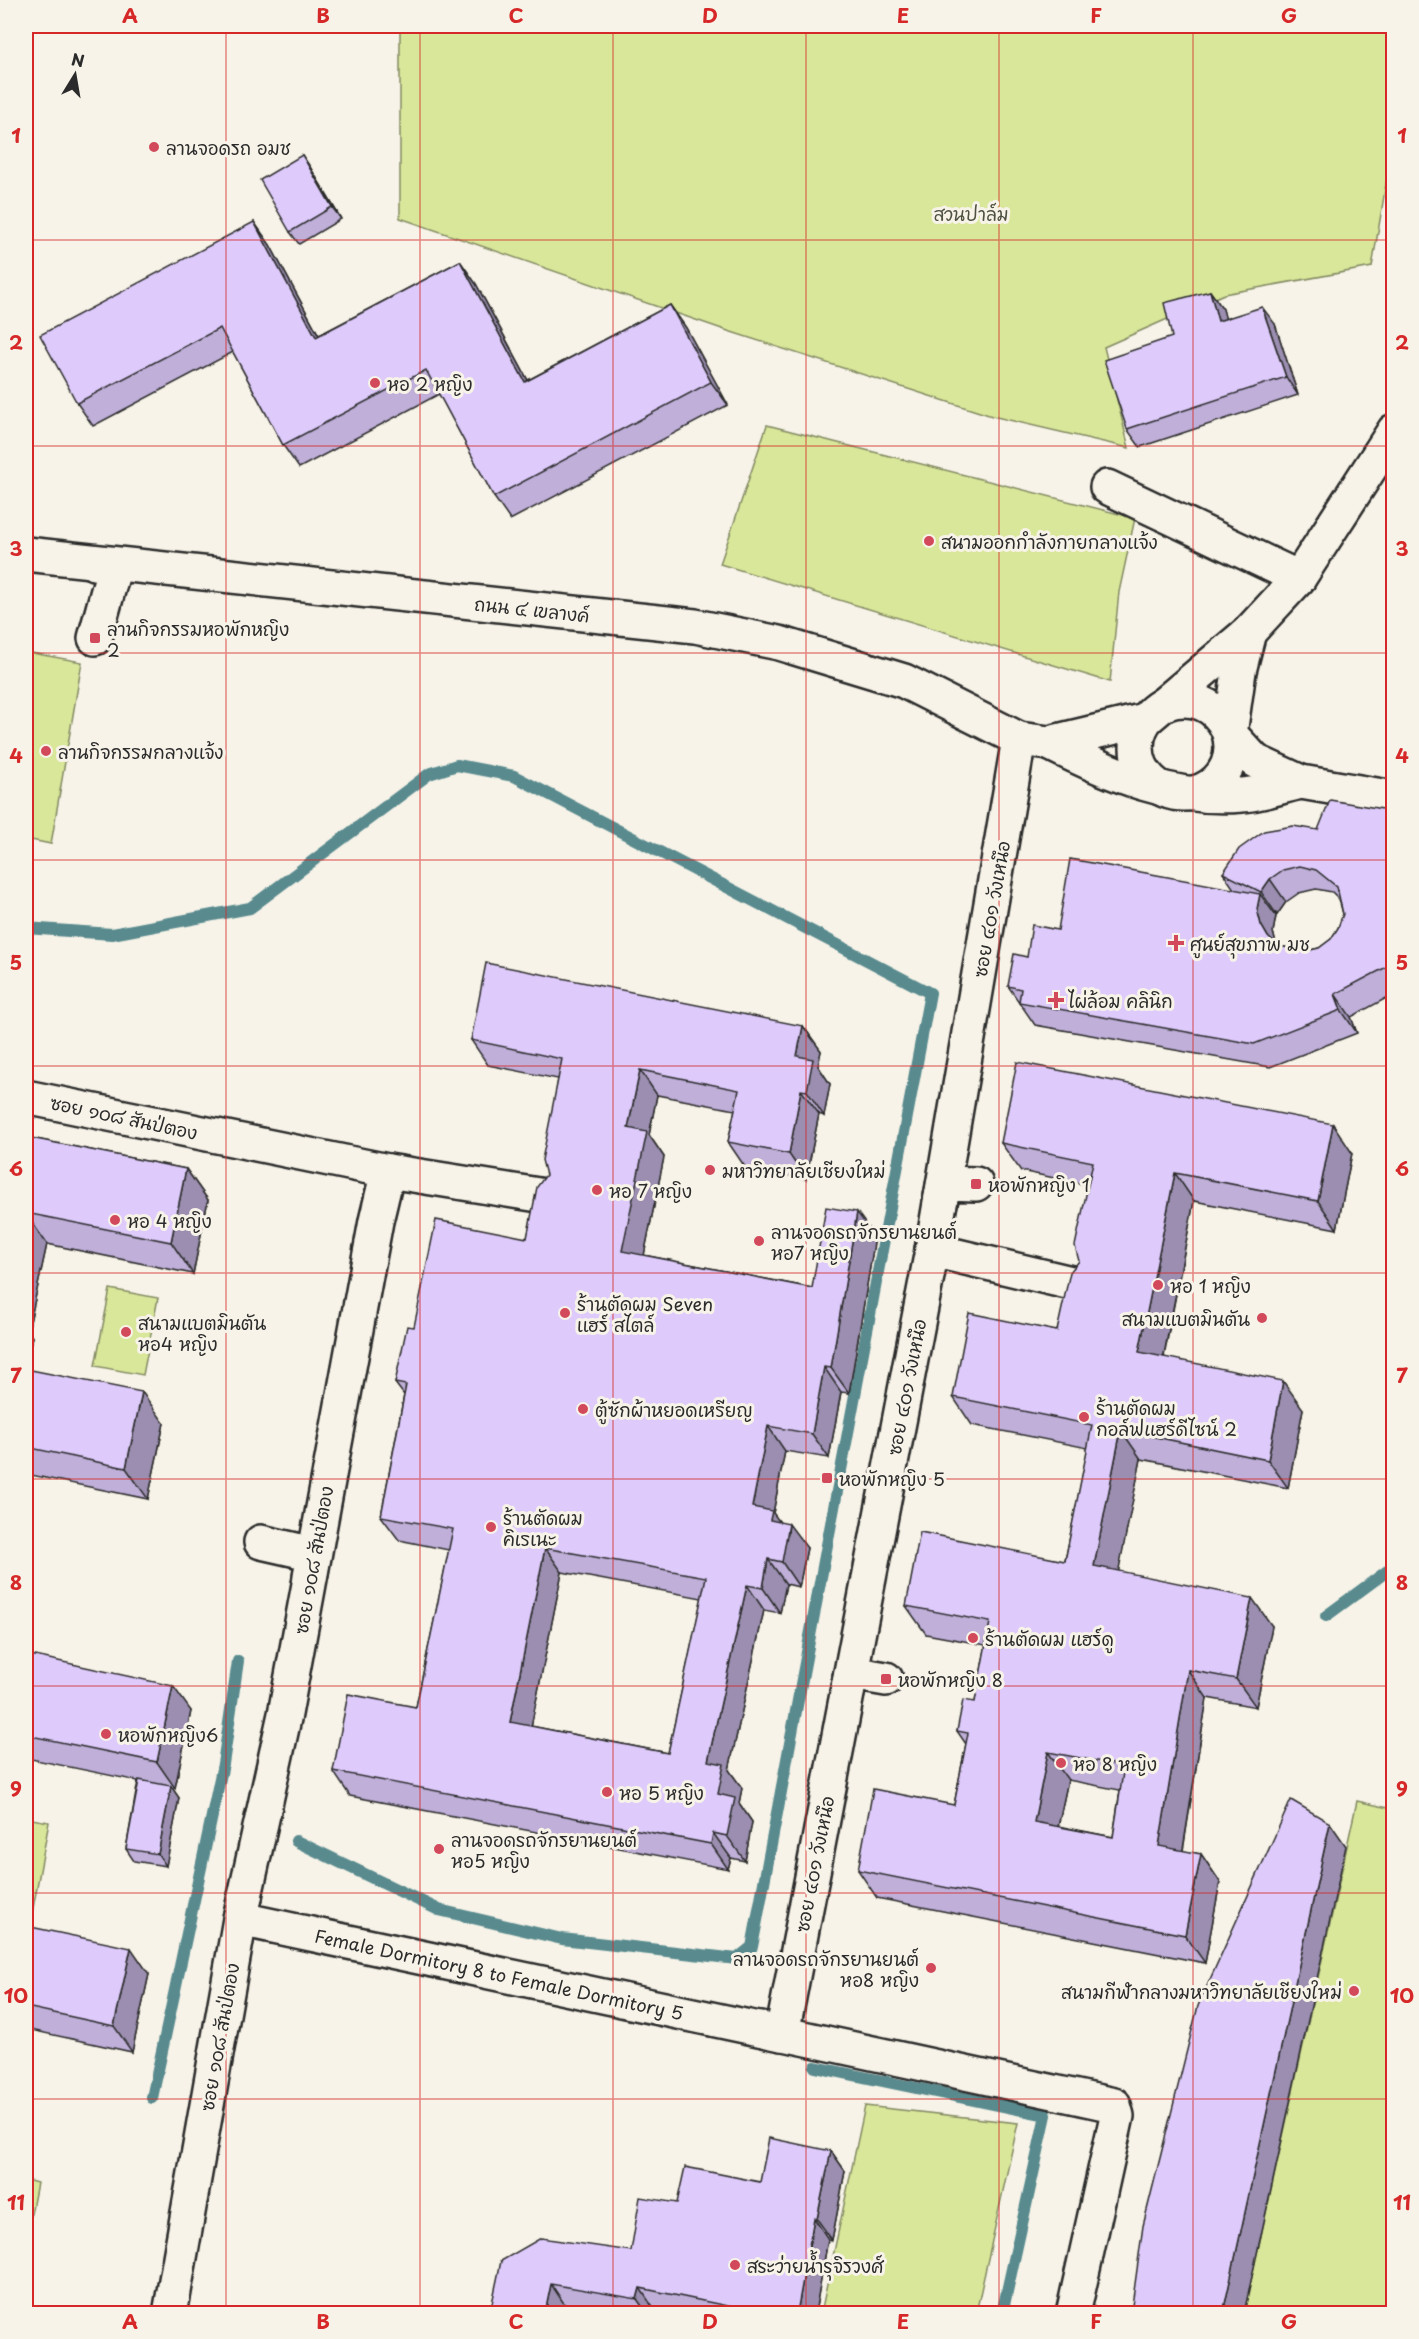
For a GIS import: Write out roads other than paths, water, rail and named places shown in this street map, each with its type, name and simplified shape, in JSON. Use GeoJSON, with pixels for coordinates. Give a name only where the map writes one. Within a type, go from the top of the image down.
{"type":"FeatureCollection","features":[{"type":"Feature","properties":{"kind":"street"},"geometry":{"type":"LineString","coordinates":[[1301,782],[1243,795],[1176,793],[1162,789],[1149,779],[1138,761],[1137,740],[1153,713],[1249,632],[1299,578],[1394,431]]}},
{"type":"Feature","properties":{"kind":"street"},"geometry":{"type":"LineString","coordinates":[[1107,487],[1299,578]]}},
{"type":"Feature","properties":{"kind":"street","name":"ถนน ๔ เขลางค์"},"geometry":{"type":"LineString","coordinates":[[26,555],[695,626],[779,643],[904,681],[1108,773],[1176,793]]}},
{"type":"Feature","properties":{"kind":"street"},"geometry":{"type":"LineString","coordinates":[[95,638],[115,565]]}},
{"type":"Feature","properties":{"kind":"street"},"geometry":{"type":"LineString","coordinates":[[1176,793],[1208,788],[1223,775],[1232,755],[1230,734],[1239,671],[1249,632]]}},
{"type":"Feature","properties":{"kind":"street"},"geometry":{"type":"LineString","coordinates":[[1034,741],[1153,713],[1181,699],[1202,703],[1219,715],[1230,734],[1255,761],[1301,782],[1394,798]]}},
{"type":"Feature","properties":{"kind":"street","name":"ซอย ๔๐๑ วังเหนึอ"},"geometry":{"type":"LineString","coordinates":[[782,2034],[944,1183],[1034,741]]}},
{"type":"Feature","properties":{"kind":"street"},"geometry":{"type":"LineString","coordinates":[[26,1096],[388,1171],[545,1196]]}},
{"type":"Feature","properties":{"kind":"street"},"geometry":{"type":"LineString","coordinates":[[388,1171],[240,1919],[1114,2105],[1118,2116],[1073,2313]]}},
{"type":"Feature","properties":{"kind":"street"},"geometry":{"type":"LineString","coordinates":[[886,1679],[851,1673],[944,1183],[976,1184]]}},
{"type":"Feature","properties":{"kind":"street"},"geometry":{"type":"LineString","coordinates":[[932,1250],[1080,1285]]}},
{"type":"Feature","properties":{"kind":"street"},"geometry":{"type":"LineString","coordinates":[[261,1542],[314,1554]]}},
{"type":"Feature","properties":{"kind":"street","name":"ซอย ๑๐๘ สันป่ตอง"},"geometry":{"type":"LineString","coordinates":[[170,2313],[240,1919]]}},
{"type":"Feature","properties":{"kind":"water"},"geometry":{"type":"Polygon","coordinates":[[[565,2305],[615,2313],[563,2313],[565,2305]]]}},
{"type":"Feature","properties":{"kind":"waterway"},"geometry":{"type":"LineString","coordinates":[[26,928],[112,934],[250,908],[429,774],[457,765],[514,776],[930,993],[752,1947],[737,1959],[562,1939],[439,1910],[296,1841]]}},
{"type":"Feature","properties":{"kind":"waterway"},"geometry":{"type":"LineString","coordinates":[[1326,1616],[1394,1566]]}},
{"type":"Feature","properties":{"kind":"waterway"},"geometry":{"type":"LineString","coordinates":[[152,2098],[223,1764],[238,1661]]}},
{"type":"Feature","properties":{"kind":"waterway"},"geometry":{"type":"LineString","coordinates":[[815,2067],[1046,2115],[1002,2314]]}},
{"type":"Feature","properties":{"kind":"place","name":"ลานจอดรถ อมช"},"geometry":{"type":"Point","coordinates":[154,147]}},
{"type":"Feature","properties":{"kind":"place","name":"หอ 2 หญิง"},"geometry":{"type":"Point","coordinates":[375,383]}},
{"type":"Feature","properties":{"kind":"place","name":"สนามออกกำลังกายกลางแจ้ง"},"geometry":{"type":"Point","coordinates":[929,541]}},
{"type":"Feature","properties":{"kind":"place","name":"ลานกิจกรรมหอพักหญิง 2"},"geometry":{"type":"Point","coordinates":[95,638]}},
{"type":"Feature","properties":{"kind":"place","name":"ลานกิจกรรมกลางแจ้ง"},"geometry":{"type":"Point","coordinates":[46,751]}},
{"type":"Feature","properties":{"kind":"place","name":"ศูนย์สุขภาพ มช"},"geometry":{"type":"Point","coordinates":[1176,943]}},
{"type":"Feature","properties":{"kind":"place","name":"ไผ่ล้อม คลินิก"},"geometry":{"type":"Point","coordinates":[1056,1000]}},
{"type":"Feature","properties":{"kind":"place","name":"มหาวิทยาลัยเชียงใหม่"},"geometry":{"type":"Point","coordinates":[710,1170]}},
{"type":"Feature","properties":{"kind":"place","name":"หอพักหญิง 1"},"geometry":{"type":"Point","coordinates":[976,1184]}},
{"type":"Feature","properties":{"kind":"place","name":"หอ 7 หญิง"},"geometry":{"type":"Point","coordinates":[597,1190]}},
{"type":"Feature","properties":{"kind":"place","name":"หอ 4 หญิง"},"geometry":{"type":"Point","coordinates":[115,1220]}},
{"type":"Feature","properties":{"kind":"place","name":"ลานจอดรถจักรยานยนต์ หอ7 หญิง"},"geometry":{"type":"Point","coordinates":[759,1241]}},
{"type":"Feature","properties":{"kind":"place","name":"หอ 1 หญิง"},"geometry":{"type":"Point","coordinates":[1158,1285]}},
{"type":"Feature","properties":{"kind":"place","name":"ร้านตัดผม Seven แฮร์ สไตล์"},"geometry":{"type":"Point","coordinates":[565,1313]}},
{"type":"Feature","properties":{"kind":"place","name":"สนามแบตมินตัน"},"geometry":{"type":"Point","coordinates":[1262,1318]}},
{"type":"Feature","properties":{"kind":"place","name":"สนามแบตมินตัน หอ4 หญิง"},"geometry":{"type":"Point","coordinates":[126,1332]}},
{"type":"Feature","properties":{"kind":"place","name":"ตู้ซักผ้าหยอดเหรียญ"},"geometry":{"type":"Point","coordinates":[583,1409]}},
{"type":"Feature","properties":{"kind":"place","name":"ร้านตัดผม กอล์ฟแฮร์ดีไซน์ 2"},"geometry":{"type":"Point","coordinates":[1084,1417]}},
{"type":"Feature","properties":{"kind":"place","name":"หอพักหญิง 5"},"geometry":{"type":"Point","coordinates":[827,1478]}},
{"type":"Feature","properties":{"kind":"place","name":"ร้านตัดผม คิเรเนะ"},"geometry":{"type":"Point","coordinates":[491,1527]}},
{"type":"Feature","properties":{"kind":"place","name":"ร้านตัดผม แฮร์ดู"},"geometry":{"type":"Point","coordinates":[973,1638]}},
{"type":"Feature","properties":{"kind":"place","name":"หอพักหญิง 8"},"geometry":{"type":"Point","coordinates":[886,1679]}},
{"type":"Feature","properties":{"kind":"place","name":"หอพักหญิง6"},"geometry":{"type":"Point","coordinates":[106,1734]}},
{"type":"Feature","properties":{"kind":"place","name":"หอ 8 หญิง"},"geometry":{"type":"Point","coordinates":[1061,1763]}},
{"type":"Feature","properties":{"kind":"place","name":"หอ 5 หญิง"},"geometry":{"type":"Point","coordinates":[607,1792]}},
{"type":"Feature","properties":{"kind":"place","name":"ลานจอดรถจักรยานยนต์ หอ5 หญิง"},"geometry":{"type":"Point","coordinates":[439,1849]}},
{"type":"Feature","properties":{"kind":"place","name":"ลานจอดรถจักรยานยนต์ หอ8 หญิง"},"geometry":{"type":"Point","coordinates":[931,1968]}},
{"type":"Feature","properties":{"kind":"place","name":"สนามกีฬากลางมหาวิทยาลัยเชียงใหม่"},"geometry":{"type":"Point","coordinates":[1354,1991]}},
{"type":"Feature","properties":{"kind":"place","name":"สระว่ายน้ำรุจิรวงศ์"},"geometry":{"type":"Point","coordinates":[735,2265]}},
{"type":"Feature","properties":{"kind":"park label","name":"สวนปาล์ม"},"geometry":{"type":"Point","coordinates":[971,213]}}]}
